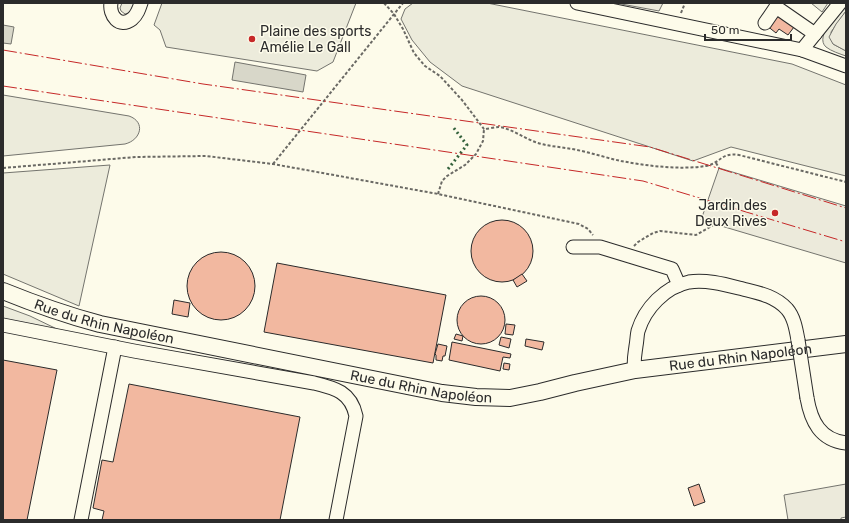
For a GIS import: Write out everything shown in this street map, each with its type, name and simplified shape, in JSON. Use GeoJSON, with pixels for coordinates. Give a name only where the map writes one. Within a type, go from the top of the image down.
{"type":"FeatureCollection","features":[{"type":"Feature","properties":{"kind":"main road","name":"Rue du Rhin Napoléon"},"geometry":{"type":"LineString","coordinates":[[3,290],[27,301],[65,315],[100,324],[449,394],[476,397],[510,398],[635,370],[846,344]]}},
{"type":"Feature","properties":{"kind":"street"},"geometry":{"type":"LineString","coordinates":[[111,3],[112,16],[115,20],[125,22],[129,21],[135,16],[141,3]]}},
{"type":"Feature","properties":{"kind":"street"},"geometry":{"type":"LineString","coordinates":[[577,3],[802,50],[846,66]]}},
{"type":"Feature","properties":{"kind":"street"},"geometry":{"type":"LineString","coordinates":[[802,50],[840,3]]}},
{"type":"Feature","properties":{"kind":"street"},"geometry":{"type":"LineString","coordinates":[[765,23],[776,8],[815,34]]}},
{"type":"Feature","properties":{"kind":"street"},"geometry":{"type":"LineString","coordinates":[[573,247],[600,247],[672,269],[679,285]]}},
{"type":"Feature","properties":{"kind":"street"},"geometry":{"type":"LineString","coordinates":[[635,370],[633,363],[638,330],[647,313],[659,298],[669,290],[679,285],[691,282],[729,285],[761,293],[781,303],[792,316],[798,340],[809,412],[819,429],[834,440],[846,443]]}},
{"type":"Feature","properties":{"kind":"street"},"geometry":{"type":"LineString","coordinates":[[3,325],[314,383],[332,387],[341,392],[349,398],[354,407],[356,416],[336,520]]}},
{"type":"Feature","properties":{"kind":"street"},"geometry":{"type":"LineString","coordinates":[[81,520],[115,347]]}},
{"type":"Feature","properties":{"kind":"path"},"geometry":{"type":"LineString","coordinates":[[384,3],[394,14],[414,53],[425,66],[440,76],[462,100],[484,129],[483,141],[476,154],[465,165],[447,176],[442,181],[438,194]]}},
{"type":"Feature","properties":{"kind":"path"},"geometry":{"type":"LineString","coordinates":[[273,164],[403,3]]}},
{"type":"Feature","properties":{"kind":"path"},"geometry":{"type":"LineString","coordinates":[[678,17],[685,3]]}},
{"type":"Feature","properties":{"kind":"path"},"geometry":{"type":"LineString","coordinates":[[484,129],[498,127],[539,143],[577,150],[621,161],[654,166],[688,168],[708,166],[731,154],[846,182]]}},
{"type":"Feature","properties":{"kind":"path"},"geometry":{"type":"LineString","coordinates":[[3,168],[136,158],[206,156],[273,164],[438,194],[579,224],[588,229],[600,247]]}},
{"type":"Feature","properties":{"kind":"path"},"geometry":{"type":"LineString","coordinates":[[716,163],[719,168]]}},
{"type":"Feature","properties":{"kind":"path"},"geometry":{"type":"LineString","coordinates":[[625,254],[638,242],[653,233],[660,231],[696,234],[715,224]]}},
{"type":"Feature","properties":{"kind":"shaded area"},"geometry":{"type":"Polygon","coordinates":[[[122,3],[135,3],[132,10],[125,14],[120,8],[122,3]]]}},
{"type":"Feature","properties":{"kind":"shaded area","name":"Plaine des sports Amélie Le Gall"},"geometry":{"type":"Polygon","coordinates":[[[162,3],[356,3],[333,62],[317,71],[166,47],[160,30],[154,25],[162,3]]]}},
{"type":"Feature","properties":{"kind":"shaded area"},"geometry":{"type":"Polygon","coordinates":[[[413,3],[487,3],[792,64],[846,85],[846,176],[731,147],[693,161],[462,86],[430,62],[412,40],[401,19],[405,9],[413,3]]]}},
{"type":"Feature","properties":{"kind":"shaded area"},"geometry":{"type":"Polygon","coordinates":[[[616,3],[663,3],[659,11],[616,3]]]}},
{"type":"Feature","properties":{"kind":"shaded area"},"geometry":{"type":"Polygon","coordinates":[[[811,3],[828,3],[822,12],[811,3]]]}},
{"type":"Feature","properties":{"kind":"shaded area"},"geometry":{"type":"Polygon","coordinates":[[[846,4],[846,11],[831,32],[833,44],[846,51],[846,56],[826,47],[823,42],[823,37],[833,19],[846,4]]]}},
{"type":"Feature","properties":{"kind":"shaded area"},"geometry":{"type":"Polygon","coordinates":[[[846,11],[846,51],[833,44],[829,37],[836,24],[846,11]]]}},
{"type":"Feature","properties":{"kind":"shaded area"},"geometry":{"type":"Polygon","coordinates":[[[3,25],[14,27],[11,44],[3,43],[3,25]]]}},
{"type":"Feature","properties":{"kind":"shaded area"},"geometry":{"type":"Polygon","coordinates":[[[235,62],[306,75],[303,92],[232,80],[235,62]]]}},
{"type":"Feature","properties":{"kind":"shaded area"},"geometry":{"type":"Polygon","coordinates":[[[3,95],[129,116],[138,122],[138,135],[135,139],[125,144],[3,156],[3,95]]]}},
{"type":"Feature","properties":{"kind":"shaded area"},"geometry":{"type":"Polygon","coordinates":[[[110,165],[79,306],[3,274],[3,173],[110,165]]]}},
{"type":"Feature","properties":{"kind":"shaded area","name":"Jardin des Deux Rives"},"geometry":{"type":"Polygon","coordinates":[[[719,168],[846,206],[846,263],[701,220],[719,168]]]}},
{"type":"Feature","properties":{"kind":"shaded area"},"geometry":{"type":"Polygon","coordinates":[[[3,306],[30,316],[59,330],[3,319],[3,306]]]}},
{"type":"Feature","properties":{"kind":"shaded area"},"geometry":{"type":"Polygon","coordinates":[[[846,484],[846,517],[841,518],[841,520],[788,520],[784,495],[846,484]]]}},
{"type":"Feature","properties":{"kind":"building"},"geometry":{"type":"Polygon","coordinates":[[[775,13],[794,27],[788,35],[779,29],[776,33],[766,25],[775,13]]]}},
{"type":"Feature","properties":{"kind":"building"},"geometry":{"type":"Polygon","coordinates":[[[496,220],[508,220],[524,229],[531,239],[533,251],[531,263],[524,273],[508,282],[496,282],[485,277],[476,268],[471,257],[471,245],[476,234],[485,225],[496,220]]]}},
{"type":"Feature","properties":{"kind":"building"},"geometry":{"type":"Polygon","coordinates":[[[221,252],[234,255],[245,262],[252,273],[255,286],[252,299],[245,310],[234,317],[221,320],[208,317],[197,310],[190,299],[187,286],[190,273],[197,262],[208,255],[221,252]]]}},
{"type":"Feature","properties":{"kind":"building"},"geometry":{"type":"Polygon","coordinates":[[[277,263],[446,295],[433,363],[264,332],[277,263]]]}},
{"type":"Feature","properties":{"kind":"building"},"geometry":{"type":"Polygon","coordinates":[[[522,274],[527,281],[517,287],[513,280],[522,274]]]}},
{"type":"Feature","properties":{"kind":"building"},"geometry":{"type":"Polygon","coordinates":[[[481,296],[490,298],[498,303],[503,311],[505,320],[503,329],[498,337],[490,342],[481,344],[472,342],[464,337],[459,329],[457,320],[459,311],[464,303],[472,298],[481,296]]]}},
{"type":"Feature","properties":{"kind":"building"},"geometry":{"type":"Polygon","coordinates":[[[174,300],[190,303],[188,317],[172,314],[174,300]]]}},
{"type":"Feature","properties":{"kind":"building"},"geometry":{"type":"Polygon","coordinates":[[[506,324],[515,325],[513,335],[505,334],[506,324]]]}},
{"type":"Feature","properties":{"kind":"building"},"geometry":{"type":"Polygon","coordinates":[[[456,334],[463,336],[462,341],[454,339],[456,334]]]}},
{"type":"Feature","properties":{"kind":"building"},"geometry":{"type":"Polygon","coordinates":[[[501,337],[511,339],[509,348],[499,345],[501,337]]]}},
{"type":"Feature","properties":{"kind":"building"},"geometry":{"type":"Polygon","coordinates":[[[526,339],[544,342],[542,350],[525,346],[526,339]]]}},
{"type":"Feature","properties":{"kind":"building"},"geometry":{"type":"Polygon","coordinates":[[[452,342],[511,354],[510,358],[503,357],[500,371],[449,360],[452,342]]]}},
{"type":"Feature","properties":{"kind":"building"},"geometry":{"type":"Polygon","coordinates":[[[438,344],[447,346],[445,356],[443,356],[442,361],[436,360],[435,354],[438,344]]]}},
{"type":"Feature","properties":{"kind":"building"},"geometry":{"type":"Polygon","coordinates":[[[3,360],[57,370],[27,520],[3,520],[3,360]]]}},
{"type":"Feature","properties":{"kind":"building"},"geometry":{"type":"Polygon","coordinates":[[[504,363],[510,364],[509,370],[503,369],[504,363]]]}},
{"type":"Feature","properties":{"kind":"building"},"geometry":{"type":"Polygon","coordinates":[[[129,384],[300,417],[280,520],[102,520],[104,511],[93,508],[102,460],[113,462],[129,384]]]}},
{"type":"Feature","properties":{"kind":"building"},"geometry":{"type":"Polygon","coordinates":[[[699,484],[705,502],[694,506],[688,488],[699,484]]]}},
{"type":"Feature","properties":{"kind":"hedge"},"geometry":{"type":"LineString","coordinates":[[448,169],[467,145],[453,127]]}},
{"type":"Feature","properties":{"kind":"power"},"geometry":{"type":"LineString","coordinates":[[3,50],[203,84],[650,147],[846,208]]}},
{"type":"Feature","properties":{"kind":"power"},"geometry":{"type":"LineString","coordinates":[[3,86],[643,181],[846,242]]}},
{"type":"Feature","properties":{"kind":"place","name":"Plaine des sports Amélie Le Gall"},"geometry":{"type":"Point","coordinates":[252,39]}},
{"type":"Feature","properties":{"kind":"place","name":"Jardin des Deux Rives"},"geometry":{"type":"Point","coordinates":[775,213]}}]}
